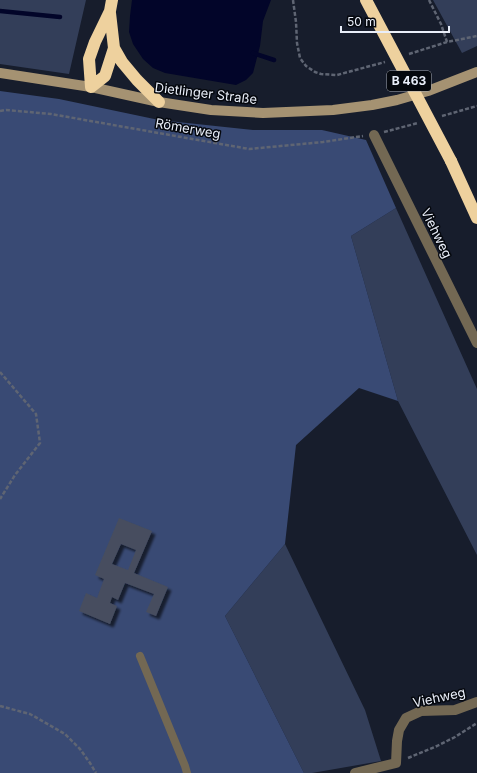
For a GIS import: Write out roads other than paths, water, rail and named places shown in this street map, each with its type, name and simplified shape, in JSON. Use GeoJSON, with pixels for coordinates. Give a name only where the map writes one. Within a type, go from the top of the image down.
{"type":"FeatureCollection","features":[{"type":"Feature","properties":{"kind":"highway","name":"B 463"},"geometry":{"type":"LineString","coordinates":[[366,0],[451,161],[477,218]]}},
{"type":"Feature","properties":{"kind":"highway"},"geometry":{"type":"LineString","coordinates":[[91,88],[105,76],[114,48],[111,6]]}},
{"type":"Feature","properties":{"kind":"highway"},"geometry":{"type":"LineString","coordinates":[[91,88],[89,59],[111,6]]}},
{"type":"Feature","properties":{"kind":"highway"},"geometry":{"type":"LineString","coordinates":[[114,48],[122,62],[136,80],[160,102]]}},
{"type":"Feature","properties":{"kind":"highway","name":"B 463"},"geometry":{"type":"LineString","coordinates":[[461,182],[477,200]]}},
{"type":"Feature","properties":{"kind":"main road","name":"Dietlinger Straße"},"geometry":{"type":"LineString","coordinates":[[0,73],[211,110],[263,113],[332,110],[372,105],[428,92],[477,72]]}},
{"type":"Feature","properties":{"kind":"street","name":"Viehweg"},"geometry":{"type":"LineString","coordinates":[[374,134],[477,343]]}},
{"type":"Feature","properties":{"kind":"street","name":"Viehweg"},"geometry":{"type":"LineString","coordinates":[[355,773],[396,763],[399,730],[406,718],[421,711],[455,710],[477,702]]}},
{"type":"Feature","properties":{"kind":"lane"},"geometry":{"type":"LineString","coordinates":[[140,656],[188,773]]}},
{"type":"Feature","properties":{"kind":"waterway"},"geometry":{"type":"LineString","coordinates":[[0,11],[60,17]]}},
{"type":"Feature","properties":{"kind":"waterway"},"geometry":{"type":"LineString","coordinates":[[253,53],[274,60]]}}]}
